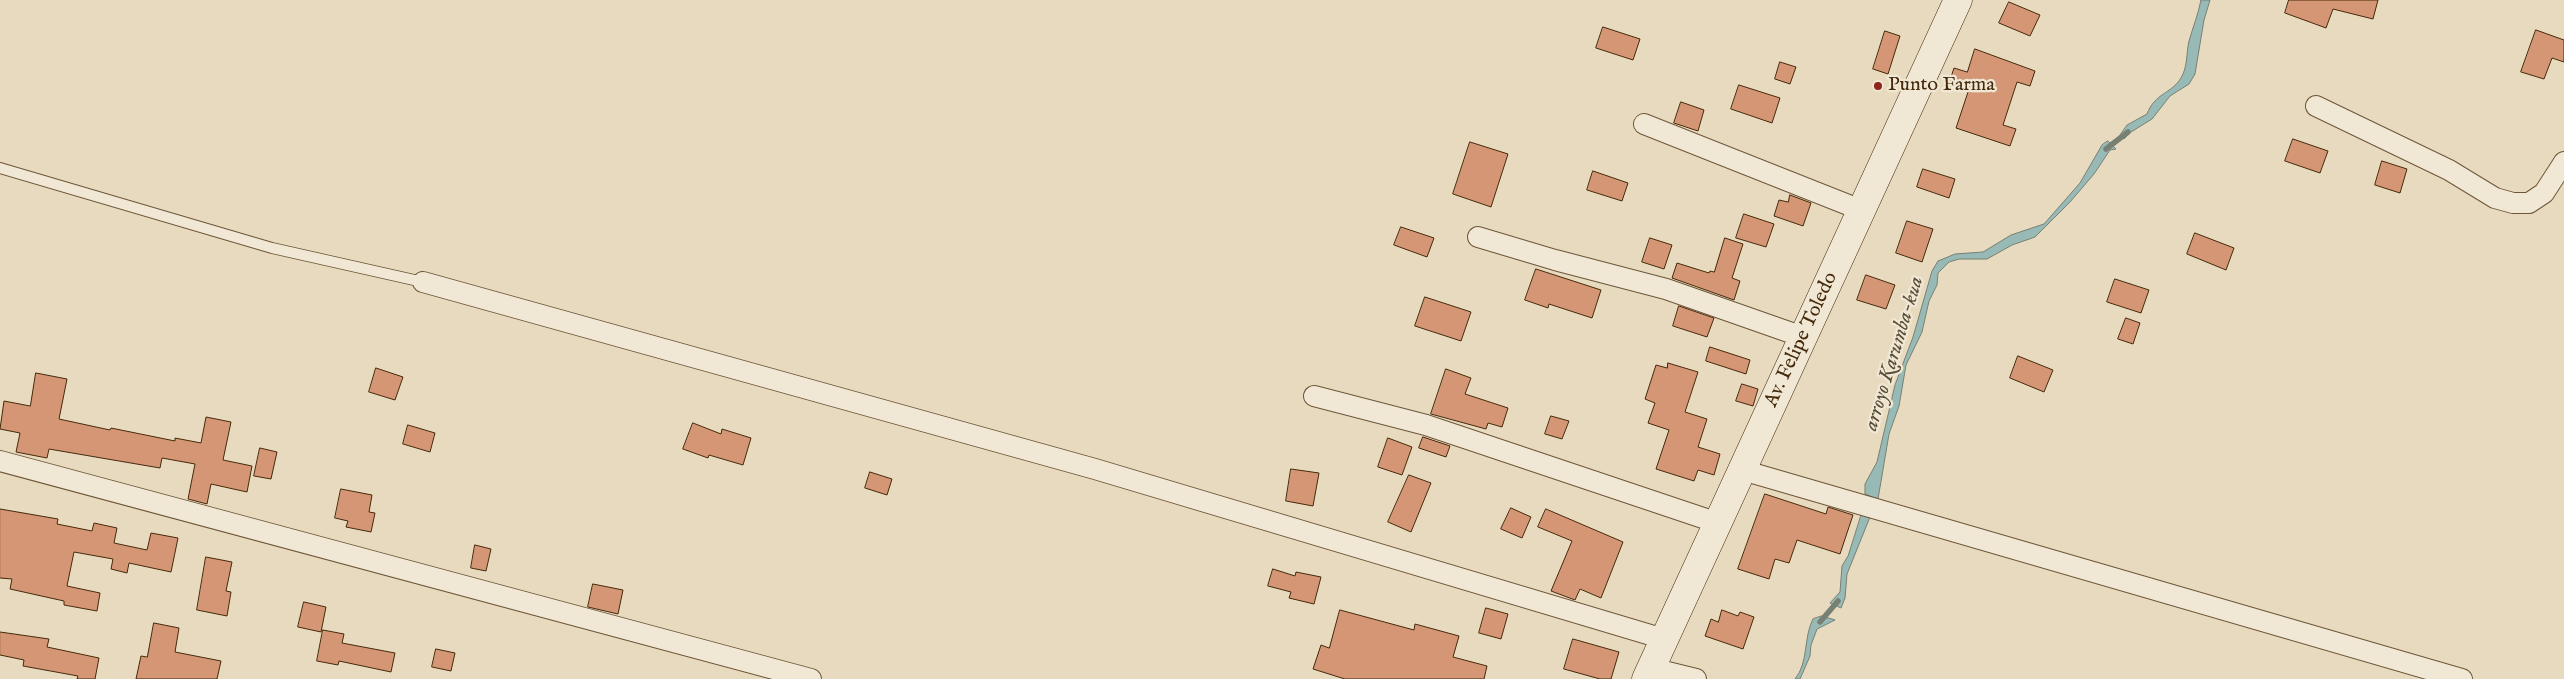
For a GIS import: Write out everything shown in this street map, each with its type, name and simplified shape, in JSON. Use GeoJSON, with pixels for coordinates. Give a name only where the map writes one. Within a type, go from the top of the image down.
{"type":"FeatureCollection","features":[{"type":"Feature","properties":{"kind":"main road","name":"Av. Felipe Toledo"},"geometry":{"type":"LineString","coordinates":[[1648,673],[1958,0]]}},
{"type":"Feature","properties":{"kind":"street"},"geometry":{"type":"LineString","coordinates":[[2316,106],[2449,170],[2495,198],[2513,204],[2529,204],[2544,192],[2564,162]]}},
{"type":"Feature","properties":{"kind":"street"},"geometry":{"type":"LineString","coordinates":[[1644,124],[1861,210]]}},
{"type":"Feature","properties":{"kind":"street"},"geometry":{"type":"LineString","coordinates":[[1478,237],[1555,260],[1666,289],[1803,337]]}},
{"type":"Feature","properties":{"kind":"street"},"geometry":{"type":"LineString","coordinates":[[423,282],[1095,470],[1664,639]]}},
{"type":"Feature","properties":{"kind":"street"},"geometry":{"type":"LineString","coordinates":[[1314,396],[1426,425],[1718,523]]}},
{"type":"Feature","properties":{"kind":"street"},"geometry":{"type":"LineString","coordinates":[[0,460],[812,679]]}},
{"type":"Feature","properties":{"kind":"street"},"geometry":{"type":"LineString","coordinates":[[1742,470],[2436,676],[2462,679]]}},
{"type":"Feature","properties":{"kind":"street"},"geometry":{"type":"LineString","coordinates":[[1648,673],[1696,679]]}},
{"type":"Feature","properties":{"kind":"lane"},"geometry":{"type":"LineString","coordinates":[[0,168],[272,248],[423,282]]}},
{"type":"Feature","properties":{"kind":"water"},"geometry":{"type":"Polygon","coordinates":[[[2201,0],[2210,0],[2204,20],[2195,74],[2189,84],[2170,96],[2152,119],[2131,132],[2124,139],[2120,135],[2127,125],[2147,114],[2154,102],[2181,78],[2201,0]]]}},
{"type":"Feature","properties":{"kind":"water"},"geometry":{"type":"Polygon","coordinates":[[[2108,141],[2116,149],[2110,150],[2094,174],[2070,202],[2035,237],[2012,245],[1987,259],[1959,259],[1949,262],[1938,273],[1937,285],[1929,301],[1922,332],[1906,365],[1899,406],[1889,434],[1878,499],[1865,494],[1865,484],[1877,462],[1895,385],[1913,337],[1932,271],[1938,261],[1955,254],[1983,252],[2011,235],[2044,224],[2080,183],[2102,145],[2108,141]]]}},
{"type":"Feature","properties":{"kind":"water"},"geometry":{"type":"Polygon","coordinates":[[[1862,513],[1870,517],[1847,574],[1845,598],[1841,608],[1830,603],[1840,592],[1842,566],[1848,556],[1862,513]]]}},
{"type":"Feature","properties":{"kind":"water"},"geometry":{"type":"Polygon","coordinates":[[[1822,616],[1835,620],[1817,629],[1811,645],[1810,656],[1800,679],[1795,679],[1802,665],[1813,619],[1822,616]]]}},
{"type":"Feature","properties":{"kind":"building"},"geometry":{"type":"Polygon","coordinates":[[[2289,0],[2378,0],[2373,19],[2333,9],[2326,28],[2285,13],[2289,0]]]}},
{"type":"Feature","properties":{"kind":"building"},"geometry":{"type":"Polygon","coordinates":[[[2009,2],[2040,15],[2030,36],[1999,23],[2009,2]]]}},
{"type":"Feature","properties":{"kind":"building"},"geometry":{"type":"Polygon","coordinates":[[[1603,27],[1640,39],[1633,60],[1596,48],[1603,27]]]}},
{"type":"Feature","properties":{"kind":"building"},"geometry":{"type":"Polygon","coordinates":[[[2536,30],[2564,40],[2564,62],[2552,58],[2544,79],[2521,72],[2536,30]]]}},
{"type":"Feature","properties":{"kind":"building"},"geometry":{"type":"Polygon","coordinates":[[[1885,31],[1900,36],[1888,74],[1873,69],[1885,31]]]}},
{"type":"Feature","properties":{"kind":"building"},"geometry":{"type":"Polygon","coordinates":[[[1975,49],[2035,71],[2030,86],[2017,82],[2003,125],[2016,129],[2010,146],[1956,128],[1968,92],[1948,86],[1954,68],[1967,72],[1975,49]]]}},
{"type":"Feature","properties":{"kind":"building"},"geometry":{"type":"Polygon","coordinates":[[[1780,62],[1796,67],[1790,84],[1775,79],[1780,62]]]}},
{"type":"Feature","properties":{"kind":"building"},"geometry":{"type":"Polygon","coordinates":[[[1739,85],[1780,98],[1772,123],[1731,109],[1739,85]]]}},
{"type":"Feature","properties":{"kind":"building"},"geometry":{"type":"Polygon","coordinates":[[[1681,102],[1704,110],[1698,131],[1674,123],[1681,102]]]}},
{"type":"Feature","properties":{"kind":"building"},"geometry":{"type":"Polygon","coordinates":[[[2293,139],[2328,151],[2320,173],[2285,161],[2293,139]]]}},
{"type":"Feature","properties":{"kind":"building"},"geometry":{"type":"Polygon","coordinates":[[[1470,142],[1508,154],[1491,207],[1453,194],[1470,142]]]}},
{"type":"Feature","properties":{"kind":"building"},"geometry":{"type":"Polygon","coordinates":[[[2382,161],[2407,169],[2400,193],[2375,185],[2382,161]]]}},
{"type":"Feature","properties":{"kind":"building"},"geometry":{"type":"Polygon","coordinates":[[[1923,169],[1955,179],[1949,198],[1917,187],[1923,169]]]}},
{"type":"Feature","properties":{"kind":"building"},"geometry":{"type":"Polygon","coordinates":[[[1593,171],[1628,183],[1622,201],[1587,190],[1593,171]]]}},
{"type":"Feature","properties":{"kind":"building"},"geometry":{"type":"Polygon","coordinates":[[[1790,195],[1811,203],[1803,226],[1774,216],[1779,200],[1788,202],[1790,195]]]}},
{"type":"Feature","properties":{"kind":"building"},"geometry":{"type":"Polygon","coordinates":[[[1744,214],[1774,224],[1766,247],[1736,238],[1744,214]]]}},
{"type":"Feature","properties":{"kind":"building"},"geometry":{"type":"Polygon","coordinates":[[[1907,221],[1933,229],[1922,262],[1896,253],[1907,221]]]}},
{"type":"Feature","properties":{"kind":"building"},"geometry":{"type":"Polygon","coordinates":[[[1401,227],[1434,238],[1427,257],[1394,245],[1401,227]]]}},
{"type":"Feature","properties":{"kind":"building"},"geometry":{"type":"Polygon","coordinates":[[[2195,233],[2234,248],[2226,270],[2187,254],[2195,233]]]}},
{"type":"Feature","properties":{"kind":"building"},"geometry":{"type":"Polygon","coordinates":[[[1650,238],[1672,245],[1664,269],[1642,262],[1650,238]]]}},
{"type":"Feature","properties":{"kind":"building"},"geometry":{"type":"Polygon","coordinates":[[[1725,238],[1743,244],[1732,278],[1740,281],[1734,300],[1672,278],[1677,263],[1709,273],[1710,271],[1714,272],[1725,238]]]}},
{"type":"Feature","properties":{"kind":"building"},"geometry":{"type":"Polygon","coordinates":[[[1536,269],[1601,290],[1592,318],[1549,304],[1548,308],[1525,300],[1536,269]]]}},
{"type":"Feature","properties":{"kind":"building"},"geometry":{"type":"Polygon","coordinates":[[[1866,275],[1895,285],[1886,309],[1857,300],[1866,275]]]}},
{"type":"Feature","properties":{"kind":"building"},"geometry":{"type":"Polygon","coordinates":[[[2115,279],[2149,290],[2141,313],[2107,302],[2115,279]]]}},
{"type":"Feature","properties":{"kind":"building"},"geometry":{"type":"Polygon","coordinates":[[[1425,297],[1471,312],[1461,341],[1415,326],[1425,297]]]}},
{"type":"Feature","properties":{"kind":"building"},"geometry":{"type":"Polygon","coordinates":[[[1679,306],[1714,318],[1707,337],[1673,326],[1679,306]]]}},
{"type":"Feature","properties":{"kind":"building"},"geometry":{"type":"Polygon","coordinates":[[[2126,318],[2140,323],[2133,344],[2118,339],[2126,318]]]}},
{"type":"Feature","properties":{"kind":"building"},"geometry":{"type":"Polygon","coordinates":[[[1710,347],[1750,360],[1746,374],[1706,361],[1710,347]]]}},
{"type":"Feature","properties":{"kind":"building"},"geometry":{"type":"Polygon","coordinates":[[[2018,356],[2053,370],[2044,392],[2010,378],[2018,356]]]}},
{"type":"Feature","properties":{"kind":"building"},"geometry":{"type":"Polygon","coordinates":[[[1668,363],[1698,372],[1685,412],[1707,419],[1698,447],[1720,454],[1714,475],[1698,470],[1694,481],[1656,469],[1669,430],[1648,423],[1655,403],[1645,399],[1656,365],[1667,368],[1668,363]]]}},
{"type":"Feature","properties":{"kind":"building"},"geometry":{"type":"Polygon","coordinates":[[[376,368],[403,377],[395,400],[369,392],[376,368]]]}},
{"type":"Feature","properties":{"kind":"building"},"geometry":{"type":"Polygon","coordinates":[[[1446,369],[1471,378],[1465,394],[1508,408],[1502,427],[1488,423],[1486,429],[1431,414],[1446,369]]]}},
{"type":"Feature","properties":{"kind":"building"},"geometry":{"type":"Polygon","coordinates":[[[36,373],[67,379],[59,419],[175,441],[175,438],[201,443],[206,417],[231,422],[223,460],[252,466],[247,492],[211,484],[207,504],[188,499],[195,464],[162,458],[160,468],[49,449],[47,458],[16,452],[20,433],[0,429],[4,401],[30,406],[36,373]]]}},
{"type":"Feature","properties":{"kind":"building"},"geometry":{"type":"Polygon","coordinates":[[[1742,384],[1758,389],[1753,406],[1736,401],[1742,384]]]}},
{"type":"Feature","properties":{"kind":"building"},"geometry":{"type":"Polygon","coordinates":[[[1551,416],[1569,421],[1562,439],[1545,434],[1551,416]]]}},
{"type":"Feature","properties":{"kind":"building"},"geometry":{"type":"Polygon","coordinates":[[[693,423],[721,434],[722,429],[751,438],[743,465],[709,455],[708,458],[683,449],[693,423]]]}},
{"type":"Feature","properties":{"kind":"building"},"geometry":{"type":"Polygon","coordinates":[[[408,425],[435,433],[430,452],[403,444],[408,425]]]}},
{"type":"Feature","properties":{"kind":"building"},"geometry":{"type":"Polygon","coordinates":[[[1423,437],[1450,446],[1446,457],[1419,448],[1423,437]]]}},
{"type":"Feature","properties":{"kind":"building"},"geometry":{"type":"Polygon","coordinates":[[[1388,438],[1412,447],[1402,475],[1378,467],[1388,438]]]}},
{"type":"Feature","properties":{"kind":"building"},"geometry":{"type":"Polygon","coordinates":[[[260,448],[277,452],[271,479],[254,476],[260,448]]]}},
{"type":"Feature","properties":{"kind":"building"},"geometry":{"type":"Polygon","coordinates":[[[1291,469],[1319,473],[1313,506],[1286,501],[1291,469]]]}},
{"type":"Feature","properties":{"kind":"building"},"geometry":{"type":"Polygon","coordinates":[[[870,472],[892,479],[887,495],[865,488],[870,472]]]}},
{"type":"Feature","properties":{"kind":"building"},"geometry":{"type":"Polygon","coordinates":[[[1409,475],[1431,483],[1411,532],[1388,522],[1409,475]]]}},
{"type":"Feature","properties":{"kind":"building"},"geometry":{"type":"Polygon","coordinates":[[[341,489],[372,495],[369,512],[375,513],[371,532],[346,527],[348,521],[335,518],[341,489]]]}},
{"type":"Feature","properties":{"kind":"building"},"geometry":{"type":"Polygon","coordinates":[[[1765,494],[1826,514],[1828,507],[1853,515],[1840,554],[1797,540],[1789,563],[1775,559],[1769,579],[1738,569],[1765,494]]]}},
{"type":"Feature","properties":{"kind":"building"},"geometry":{"type":"Polygon","coordinates":[[[1511,508],[1531,517],[1522,538],[1501,529],[1511,508]]]}},
{"type":"Feature","properties":{"kind":"building"},"geometry":{"type":"Polygon","coordinates":[[[0,509],[58,519],[57,524],[92,531],[94,523],[117,528],[114,543],[147,550],[151,533],[178,538],[171,572],[129,563],[127,573],[111,569],[113,559],[74,552],[67,586],[100,593],[97,611],[64,605],[64,601],[10,589],[12,579],[0,578],[0,509]]]}},
{"type":"Feature","properties":{"kind":"building"},"geometry":{"type":"Polygon","coordinates":[[[1546,509],[1623,542],[1601,598],[1580,589],[1575,600],[1551,591],[1572,541],[1538,527],[1546,509]]]}},
{"type":"Feature","properties":{"kind":"building"},"geometry":{"type":"Polygon","coordinates":[[[475,545],[491,549],[486,571],[471,568],[475,545]]]}},
{"type":"Feature","properties":{"kind":"building"},"geometry":{"type":"Polygon","coordinates":[[[206,557],[232,562],[226,591],[231,592],[227,616],[197,610],[206,557]]]}},
{"type":"Feature","properties":{"kind":"building"},"geometry":{"type":"Polygon","coordinates":[[[1273,569],[1295,576],[1296,572],[1321,577],[1314,604],[1289,598],[1291,592],[1268,586],[1273,569]]]}},
{"type":"Feature","properties":{"kind":"building"},"geometry":{"type":"Polygon","coordinates":[[[593,584],[623,590],[618,614],[588,607],[593,584]]]}},
{"type":"Feature","properties":{"kind":"building"},"geometry":{"type":"Polygon","coordinates":[[[304,602],[326,607],[321,632],[298,627],[304,602]]]}},
{"type":"Feature","properties":{"kind":"building"},"geometry":{"type":"Polygon","coordinates":[[[1486,608],[1508,614],[1501,639],[1479,633],[1486,608]]]}},
{"type":"Feature","properties":{"kind":"building"},"geometry":{"type":"Polygon","coordinates":[[[1340,610],[1414,630],[1415,624],[1459,636],[1453,657],[1487,666],[1484,679],[1345,679],[1313,669],[1321,645],[1329,648],[1340,610]]]}},
{"type":"Feature","properties":{"kind":"building"},"geometry":{"type":"Polygon","coordinates":[[[1722,610],[1738,616],[1740,612],[1754,617],[1743,649],[1705,636],[1711,619],[1718,622],[1722,610]]]}},
{"type":"Feature","properties":{"kind":"building"},"geometry":{"type":"Polygon","coordinates":[[[154,623],[179,628],[175,652],[221,661],[217,679],[136,679],[141,656],[147,657],[154,623]]]}},
{"type":"Feature","properties":{"kind":"building"},"geometry":{"type":"Polygon","coordinates":[[[323,630],[344,634],[342,643],[395,653],[391,672],[339,661],[338,665],[317,661],[323,630]]]}},
{"type":"Feature","properties":{"kind":"building"},"geometry":{"type":"Polygon","coordinates":[[[0,632],[49,639],[47,647],[99,658],[95,679],[77,679],[78,676],[23,666],[24,660],[0,655],[0,632]]]}},
{"type":"Feature","properties":{"kind":"building"},"geometry":{"type":"Polygon","coordinates":[[[1573,639],[1619,652],[1611,679],[1600,679],[1564,669],[1573,639]]]}},
{"type":"Feature","properties":{"kind":"building"},"geometry":{"type":"Polygon","coordinates":[[[436,649],[455,653],[451,671],[432,667],[436,649]]]}},
{"type":"Feature","properties":{"kind":"waterway","name":"arroyo Karumba-kua"},"geometry":{"type":"LineString","coordinates":[[2106,149],[2128,132]]}},
{"type":"Feature","properties":{"kind":"waterway","name":"arroyo Karumba-kua"},"geometry":{"type":"LineString","coordinates":[[1820,622],[1838,601]]}},
{"type":"Feature","properties":{"kind":"place","name":"Punto Farma"},"geometry":{"type":"Point","coordinates":[1878,86]}}]}
